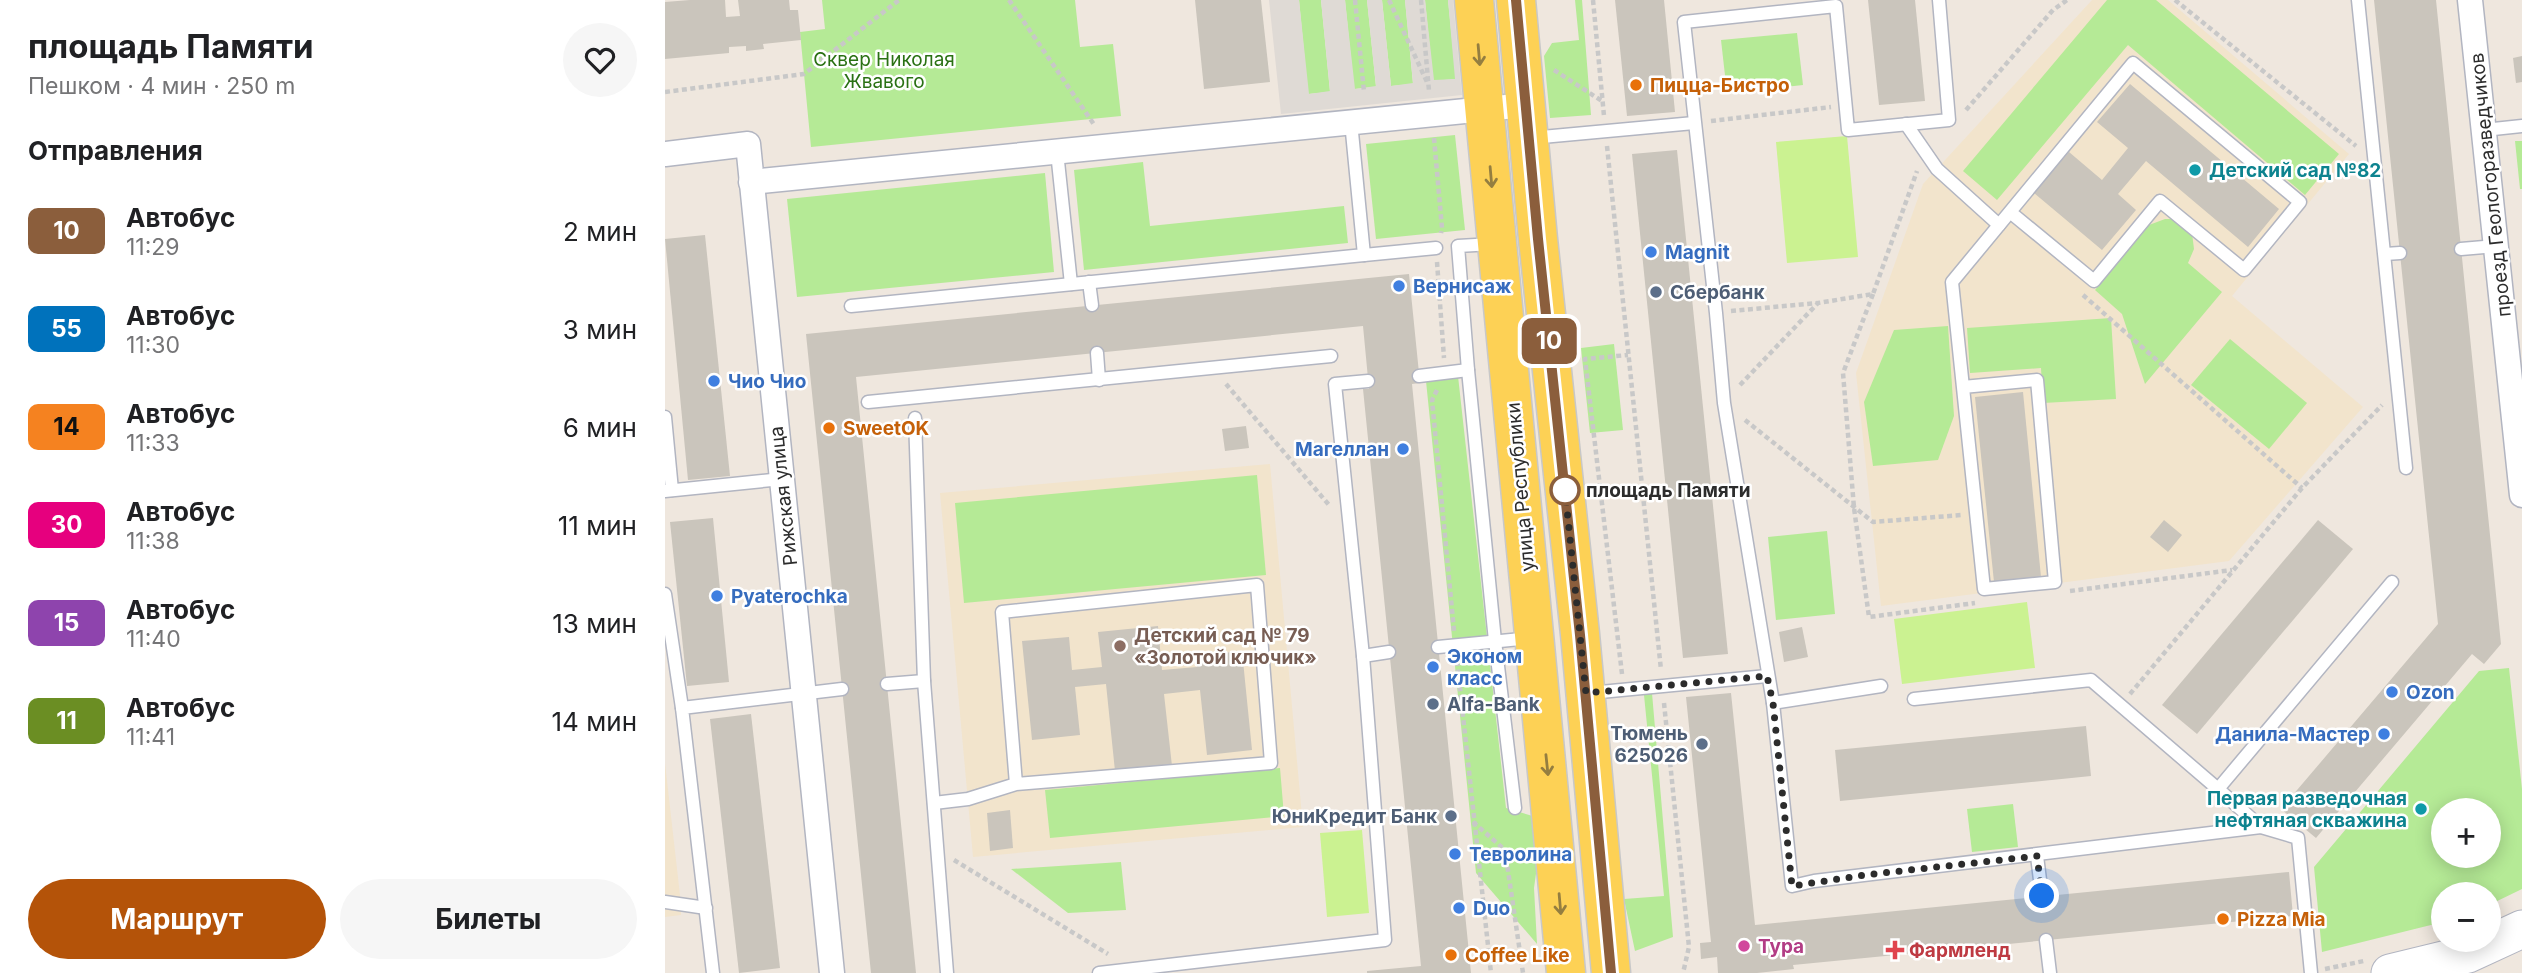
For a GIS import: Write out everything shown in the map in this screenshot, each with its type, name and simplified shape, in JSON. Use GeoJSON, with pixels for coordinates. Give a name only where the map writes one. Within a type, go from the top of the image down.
{"type":"FeatureCollection","features":[{"type":"Feature","properties":{"kind":"main road","name":"улица Республики"},"geometry":{"type":"LineString","coordinates":[[1474,0],[1566,973]]}},
{"type":"Feature","properties":{"kind":"main road"},"geometry":{"type":"LineString","coordinates":[[1517,0],[1611,973]]}},
{"type":"Feature","properties":{"kind":"main road"},"geometry":{"type":"LineString","coordinates":[[2390,973],[2468,954],[2522,929]]}},
{"type":"Feature","properties":{"kind":"street","name":"проезд Геологоразведчиков"},"geometry":{"type":"LineString","coordinates":[[2470,0],[2496,246],[2518,420],[2522,495]]}},
{"type":"Feature","properties":{"kind":"street"},"geometry":{"type":"LineString","coordinates":[[751,182],[1485,109],[1527,122]]}},
{"type":"Feature","properties":{"kind":"street","name":"Рижская улица"},"geometry":{"type":"LineString","coordinates":[[665,154],[748,144],[832,973]]}},
{"type":"Feature","properties":{"kind":"lane"},"geometry":{"type":"LineString","coordinates":[[1939,0],[1949,120],[1848,130],[1836,6],[1684,22],[1724,403],[1773,703],[1792,886],[2260,827],[2298,838],[2311,973]]}},
{"type":"Feature","properties":{"kind":"lane"},"geometry":{"type":"LineString","coordinates":[[2358,0],[2406,468]]}},
{"type":"Feature","properties":{"kind":"lane"},"geometry":{"type":"LineString","coordinates":[[1963,387],[2037,380],[2055,582],[1984,589],[1952,282],[2133,63],[2300,202],[2244,270],[2161,201],[2094,281],[2010,212]]}},
{"type":"Feature","properties":{"kind":"lane"},"geometry":{"type":"LineString","coordinates":[[1351,122],[1364,255]]}},
{"type":"Feature","properties":{"kind":"lane"},"geometry":{"type":"LineString","coordinates":[[1527,122],[1606,132],[1694,123]]}},
{"type":"Feature","properties":{"kind":"lane"},"geometry":{"type":"LineString","coordinates":[[1906,124],[1937,169],[1999,225]]}},
{"type":"Feature","properties":{"kind":"lane"},"geometry":{"type":"LineString","coordinates":[[2484,130],[2522,125]]}},
{"type":"Feature","properties":{"kind":"lane"},"geometry":{"type":"LineString","coordinates":[[1058,152],[1071,284]]}},
{"type":"Feature","properties":{"kind":"lane"},"geometry":{"type":"LineString","coordinates":[[1497,244],[1458,246],[1495,640],[1515,808]]}},
{"type":"Feature","properties":{"kind":"lane"},"geometry":{"type":"LineString","coordinates":[[2461,249],[2496,246]]}},
{"type":"Feature","properties":{"kind":"lane"},"geometry":{"type":"LineString","coordinates":[[851,306],[1436,248]]}},
{"type":"Feature","properties":{"kind":"lane"},"geometry":{"type":"LineString","coordinates":[[2385,254],[2400,253]]}},
{"type":"Feature","properties":{"kind":"lane"},"geometry":{"type":"LineString","coordinates":[[1090,282],[1092,305]]}},
{"type":"Feature","properties":{"kind":"lane"},"geometry":{"type":"LineString","coordinates":[[1097,353],[1099,380]]}},
{"type":"Feature","properties":{"kind":"lane"},"geometry":{"type":"LineString","coordinates":[[868,402],[1331,356]]}},
{"type":"Feature","properties":{"kind":"lane"},"geometry":{"type":"LineString","coordinates":[[1419,376],[1468,370]]}},
{"type":"Feature","properties":{"kind":"lane"},"geometry":{"type":"LineString","coordinates":[[1098,973],[1175,970],[1385,940],[1363,656],[1335,384],[1368,381]]}},
{"type":"Feature","properties":{"kind":"lane"},"geometry":{"type":"LineString","coordinates":[[665,417],[669,491],[782,479]]}},
{"type":"Feature","properties":{"kind":"lane"},"geometry":{"type":"LineString","coordinates":[[915,418],[924,681],[947,973]]}},
{"type":"Feature","properties":{"kind":"lane"},"geometry":{"type":"LineString","coordinates":[[2218,789],[2392,582]]}},
{"type":"Feature","properties":{"kind":"lane"},"geometry":{"type":"LineString","coordinates":[[934,803],[968,799],[1016,784],[1271,763],[1258,585],[1002,612],[1016,784]]}},
{"type":"Feature","properties":{"kind":"lane"},"geometry":{"type":"LineString","coordinates":[[665,594],[713,973]]}},
{"type":"Feature","properties":{"kind":"lane"},"geometry":{"type":"LineString","coordinates":[[1438,647],[1534,638]]}},
{"type":"Feature","properties":{"kind":"lane"},"geometry":{"type":"LineString","coordinates":[[1363,656],[1389,652]]}},
{"type":"Feature","properties":{"kind":"lane"},"geometry":{"type":"LineString","coordinates":[[1586,693],[1767,676]]}},
{"type":"Feature","properties":{"kind":"lane"},"geometry":{"type":"LineString","coordinates":[[1914,699],[2091,680],[2260,827]]}},
{"type":"Feature","properties":{"kind":"lane"},"geometry":{"type":"LineString","coordinates":[[887,684],[924,681]]}},
{"type":"Feature","properties":{"kind":"lane"},"geometry":{"type":"LineString","coordinates":[[1773,703],[1881,686]]}},
{"type":"Feature","properties":{"kind":"lane"},"geometry":{"type":"LineString","coordinates":[[681,708],[842,688]]}},
{"type":"Feature","properties":{"kind":"lane"},"geometry":{"type":"LineString","coordinates":[[2037,856],[2042,896]]}},
{"type":"Feature","properties":{"kind":"lane"},"geometry":{"type":"LineString","coordinates":[[665,902],[706,908]]}},
{"type":"Feature","properties":{"kind":"lane"},"geometry":{"type":"LineString","coordinates":[[2046,940],[2050,973]]}},
{"type":"Feature","properties":{"kind":"path"},"geometry":{"type":"LineString","coordinates":[[665,92],[804,74],[899,0]]}},
{"type":"Feature","properties":{"kind":"path"},"geometry":{"type":"LineString","coordinates":[[1009,0],[1095,127]]}},
{"type":"Feature","properties":{"kind":"path"},"geometry":{"type":"LineString","coordinates":[[1355,0],[1364,92]]}},
{"type":"Feature","properties":{"kind":"path"},"geometry":{"type":"LineString","coordinates":[[1389,0],[1429,86],[1421,0]]}},
{"type":"Feature","properties":{"kind":"path"},"geometry":{"type":"LineString","coordinates":[[1593,0],[1689,947],[1683,973]]}},
{"type":"Feature","properties":{"kind":"path"},"geometry":{"type":"LineString","coordinates":[[1962,114],[2053,10],[2067,0]]}},
{"type":"Feature","properties":{"kind":"path"},"geometry":{"type":"LineString","coordinates":[[2175,0],[2357,146]]}},
{"type":"Feature","properties":{"kind":"path"},"geometry":{"type":"LineString","coordinates":[[1552,69],[1603,102]]}},
{"type":"Feature","properties":{"kind":"path"},"geometry":{"type":"LineString","coordinates":[[1694,123],[1846,105]]}},
{"type":"Feature","properties":{"kind":"path"},"geometry":{"type":"LineString","coordinates":[[1432,114],[1442,228],[1436,248],[1445,373],[1432,400],[1490,973]]}},
{"type":"Feature","properties":{"kind":"path"},"geometry":{"type":"LineString","coordinates":[[1716,313],[1818,303],[1873,294],[1913,179],[1926,156]]}},
{"type":"Feature","properties":{"kind":"path"},"geometry":{"type":"LineString","coordinates":[[2094,281],[2082,296],[2302,488]]}},
{"type":"Feature","properties":{"kind":"path"},"geometry":{"type":"LineString","coordinates":[[1818,303],[1724,403],[1873,522],[1976,514]]}},
{"type":"Feature","properties":{"kind":"path"},"geometry":{"type":"LineString","coordinates":[[1623,689],[1585,359],[1628,355]]}},
{"type":"Feature","properties":{"kind":"path"},"geometry":{"type":"LineString","coordinates":[[1213,368],[1350,530]]}},
{"type":"Feature","properties":{"kind":"path"},"geometry":{"type":"LineString","coordinates":[[2120,705],[2302,488],[2397,390]]}},
{"type":"Feature","properties":{"kind":"path"},"geometry":{"type":"LineString","coordinates":[[1473,822],[1505,850],[1523,973]]}},
{"type":"Feature","properties":{"kind":"path"},"geometry":{"type":"LineString","coordinates":[[936,849],[1132,970]]}},
{"type":"Feature","properties":{"kind":"shaded area"},"geometry":{"type":"Polygon","coordinates":[[[1269,0],[1299,0],[1309,94],[1330,91],[1321,0],[1345,0],[1355,89],[1376,86],[1367,0],[1382,0],[1391,86],[1413,83],[1405,0],[1425,0],[1434,80],[1455,79],[1448,0],[1453,0],[1462,95],[1281,114],[1269,0]]]}},
{"type":"Feature","properties":{"kind":"shaded area"},"geometry":{"type":"Polygon","coordinates":[[[2092,0],[2168,0],[2349,154],[2232,296],[2363,407],[2229,561],[1881,606],[1856,373],[1923,184],[2092,0]]]}},
{"type":"Feature","properties":{"kind":"shaded area","name":"Детский сад № 79 «Золотой ключик»"},"geometry":{"type":"Polygon","coordinates":[[[1270,464],[1303,827],[973,857],[940,493],[1270,464]]]}},
{"type":"Feature","properties":{"kind":"shaded area"},"geometry":{"type":"Polygon","coordinates":[[[665,763],[681,915],[665,917],[665,763]]]}},
{"type":"Feature","properties":{"kind":"green space","name":"Сквер Николая Жвавого"},"geometry":{"type":"Polygon","coordinates":[[[822,0],[1075,0],[1080,47],[1113,44],[1121,116],[811,147],[800,32],[825,29],[822,0]]]}},
{"type":"Feature","properties":{"kind":"green space"},"geometry":{"type":"Polygon","coordinates":[[[1299,0],[1321,0],[1330,92],[1308,94],[1299,0]]]}},
{"type":"Feature","properties":{"kind":"green space"},"geometry":{"type":"Polygon","coordinates":[[[1345,0],[1367,0],[1376,87],[1354,89],[1345,0]]]}},
{"type":"Feature","properties":{"kind":"green space"},"geometry":{"type":"Polygon","coordinates":[[[1382,0],[1405,0],[1413,84],[1391,86],[1382,0]]]}},
{"type":"Feature","properties":{"kind":"green space"},"geometry":{"type":"Polygon","coordinates":[[[1425,0],[1448,0],[1456,79],[1433,81],[1425,0]]]}},
{"type":"Feature","properties":{"kind":"green space"},"geometry":{"type":"Polygon","coordinates":[[[1575,0],[1582,0],[1591,115],[1550,118],[1544,56],[1552,43],[1579,40],[1575,0]]]}},
{"type":"Feature","properties":{"kind":"green space"},"geometry":{"type":"Polygon","coordinates":[[[2107,0],[2156,0],[2339,154],[2305,195],[2128,45],[1997,200],[1963,171],[2107,0]]]}},
{"type":"Feature","properties":{"kind":"green space"},"geometry":{"type":"Polygon","coordinates":[[[1797,33],[1803,85],[1727,93],[1721,40],[1797,33]]]}},
{"type":"Feature","properties":{"kind":"green space"},"geometry":{"type":"Polygon","coordinates":[[[1455,135],[1465,230],[1376,239],[1366,144],[1455,135]]]}},
{"type":"Feature","properties":{"kind":"green space"},"geometry":{"type":"Polygon","coordinates":[[[1847,136],[1858,257],[1787,263],[1776,142],[1847,136]]]}},
{"type":"Feature","properties":{"kind":"green space"},"geometry":{"type":"Polygon","coordinates":[[[2515,141],[2522,141],[2522,189],[2520,189],[2515,141]]]}},
{"type":"Feature","properties":{"kind":"green space"},"geometry":{"type":"Polygon","coordinates":[[[1143,162],[1150,226],[1344,206],[1348,243],[1084,270],[1074,170],[1143,162]]]}},
{"type":"Feature","properties":{"kind":"green space"},"geometry":{"type":"Polygon","coordinates":[[[1045,173],[1054,272],[797,297],[787,199],[1045,173]]]}},
{"type":"Feature","properties":{"kind":"green space"},"geometry":{"type":"Polygon","coordinates":[[[2165,219],[2176,219],[2192,233],[2194,249],[2188,263],[2222,292],[2145,384],[2122,314],[2095,290],[2149,225],[2165,219]]]}},
{"type":"Feature","properties":{"kind":"green space"},"geometry":{"type":"Polygon","coordinates":[[[2111,318],[2116,399],[2043,403],[2041,368],[1970,373],[1967,328],[2111,318]]]}},
{"type":"Feature","properties":{"kind":"green space"},"geometry":{"type":"Polygon","coordinates":[[[1948,326],[1954,416],[1938,460],[1873,466],[1864,402],[1894,330],[1948,326]]]}},
{"type":"Feature","properties":{"kind":"green space"},"geometry":{"type":"Polygon","coordinates":[[[2230,339],[2307,403],[2269,449],[2191,385],[2230,339]]]}},
{"type":"Feature","properties":{"kind":"green space"},"geometry":{"type":"Polygon","coordinates":[[[1614,344],[1623,430],[1590,433],[1581,348],[1614,344]]]}},
{"type":"Feature","properties":{"kind":"green space"},"geometry":{"type":"Polygon","coordinates":[[[1458,376],[1506,808],[1536,817],[1539,852],[1534,888],[1537,944],[1476,873],[1426,381],[1458,376]]]}},
{"type":"Feature","properties":{"kind":"green space"},"geometry":{"type":"Polygon","coordinates":[[[1257,475],[1266,575],[964,603],[955,503],[1257,475]]]}},
{"type":"Feature","properties":{"kind":"green space"},"geometry":{"type":"Polygon","coordinates":[[[1827,531],[1835,614],[1776,620],[1768,537],[1827,531]]]}},
{"type":"Feature","properties":{"kind":"green space"},"geometry":{"type":"Polygon","coordinates":[[[2027,602],[2035,668],[1902,684],[1894,619],[2027,602]]]}},
{"type":"Feature","properties":{"kind":"green space"},"geometry":{"type":"Polygon","coordinates":[[[2509,668],[2522,789],[2522,889],[2501,899],[2501,882],[2431,882],[2431,925],[2322,952],[2314,867],[2479,671],[2509,668]]]}},
{"type":"Feature","properties":{"kind":"green space"},"geometry":{"type":"Polygon","coordinates":[[[1652,693],[1673,937],[1635,951],[1624,899],[1664,896],[1644,695],[1652,693]]]}},
{"type":"Feature","properties":{"kind":"green space"},"geometry":{"type":"Polygon","coordinates":[[[1280,768],[1284,816],[1050,838],[1045,790],[1280,768]]]}},
{"type":"Feature","properties":{"kind":"green space"},"geometry":{"type":"Polygon","coordinates":[[[2013,804],[2018,847],[1972,852],[1967,809],[2013,804]]]}},
{"type":"Feature","properties":{"kind":"green space"},"geometry":{"type":"Polygon","coordinates":[[[1362,830],[1369,913],[1327,917],[1320,833],[1362,830]]]}},
{"type":"Feature","properties":{"kind":"green space"},"geometry":{"type":"Polygon","coordinates":[[[1121,862],[1126,910],[1068,913],[1011,869],[1121,862]]]}},
{"type":"Feature","properties":{"kind":"building"},"geometry":{"type":"Polygon","coordinates":[[[725,0],[726,17],[740,16],[738,0],[789,0],[790,10],[798,10],[801,40],[763,44],[764,49],[746,51],[746,46],[729,47],[729,53],[665,59],[665,2],[725,0]]]}},
{"type":"Feature","properties":{"kind":"building"},"geometry":{"type":"Polygon","coordinates":[[[1195,0],[1261,0],[1270,82],[1204,89],[1195,0]]]}},
{"type":"Feature","properties":{"kind":"building"},"geometry":{"type":"Polygon","coordinates":[[[1615,0],[1664,0],[1675,112],[1627,116],[1615,0]]]}},
{"type":"Feature","properties":{"kind":"building"},"geometry":{"type":"Polygon","coordinates":[[[1868,0],[1915,0],[1925,101],[1879,105],[1868,0]]]}},
{"type":"Feature","properties":{"kind":"building"},"geometry":{"type":"Polygon","coordinates":[[[2374,0],[2436,0],[2501,644],[2484,664],[2472,654],[2316,838],[2281,809],[2438,624],[2374,0]]]}},
{"type":"Feature","properties":{"kind":"building"},"geometry":{"type":"Polygon","coordinates":[[[2522,56],[2522,82],[2516,83],[2513,58],[2522,56]]]}},
{"type":"Feature","properties":{"kind":"building","name":"Детский сад №82"},"geometry":{"type":"Polygon","coordinates":[[[2130,84],[2279,209],[2248,247],[2146,161],[2118,194],[2136,210],[2102,250],[2034,193],[2069,152],[2102,180],[2128,148],[2097,122],[2130,84]]]}},
{"type":"Feature","properties":{"kind":"building"},"geometry":{"type":"Polygon","coordinates":[[[1677,150],[1728,654],[1683,658],[1632,154],[1677,150]]]}},
{"type":"Feature","properties":{"kind":"building"},"geometry":{"type":"Polygon","coordinates":[[[705,235],[730,476],[688,480],[665,239],[705,235]]]}},
{"type":"Feature","properties":{"kind":"building"},"geometry":{"type":"Polygon","coordinates":[[[1409,274],[1420,383],[1412,384],[1471,973],[1367,973],[1421,966],[1363,389],[1369,389],[1363,326],[856,377],[916,973],[871,973],[806,334],[1409,274]]]}},
{"type":"Feature","properties":{"kind":"building"},"geometry":{"type":"Polygon","coordinates":[[[2023,392],[2041,577],[1994,582],[1975,397],[2023,392]]]}},
{"type":"Feature","properties":{"kind":"building"},"geometry":{"type":"Polygon","coordinates":[[[1246,426],[1249,448],[1225,451],[1222,429],[1246,426]]]}},
{"type":"Feature","properties":{"kind":"building"},"geometry":{"type":"Polygon","coordinates":[[[713,518],[729,682],[687,686],[670,522],[713,518]]]}},
{"type":"Feature","properties":{"kind":"building"},"geometry":{"type":"Polygon","coordinates":[[[2164,520],[2182,535],[2168,552],[2150,537],[2164,520]]]}},
{"type":"Feature","properties":{"kind":"building"},"geometry":{"type":"Polygon","coordinates":[[[2318,520],[2353,549],[2197,734],[2162,705],[2318,520]]]}},
{"type":"Feature","properties":{"kind":"building"},"geometry":{"type":"Polygon","coordinates":[[[1158,626],[1162,670],[1197,667],[1195,656],[1242,651],[1252,750],[1207,755],[1200,690],[1164,694],[1172,766],[1115,771],[1106,684],[1075,687],[1080,735],[1032,740],[1022,641],[1069,637],[1072,670],[1102,667],[1098,632],[1158,626]]]}},
{"type":"Feature","properties":{"kind":"building"},"geometry":{"type":"Polygon","coordinates":[[[1802,627],[1808,657],[1784,662],[1779,632],[1802,627]]]}},
{"type":"Feature","properties":{"kind":"building"},"geometry":{"type":"Polygon","coordinates":[[[1731,693],[1755,925],[2289,872],[2293,916],[1793,965],[1794,969],[1757,973],[1718,973],[1717,957],[1701,959],[1700,943],[1711,942],[1686,697],[1731,693]]]}},
{"type":"Feature","properties":{"kind":"building"},"geometry":{"type":"Polygon","coordinates":[[[751,714],[780,968],[739,973],[710,719],[751,714]]]}},
{"type":"Feature","properties":{"kind":"building"},"geometry":{"type":"Polygon","coordinates":[[[2086,726],[2091,776],[1840,801],[1835,750],[2086,726]]]}},
{"type":"Feature","properties":{"kind":"building"},"geometry":{"type":"Polygon","coordinates":[[[1010,810],[1013,848],[990,851],[987,813],[1010,810]]]}},
{"type":"Feature","properties":{"kind":"bus line","name":"10"},"geometry":{"type":"LineString","coordinates":[[1516,0],[1611,973]]}},
{"type":"Feature","properties":{"kind":"place","name":"Пицца-Бистро"},"geometry":{"type":"Point","coordinates":[1636,85]}},
{"type":"Feature","properties":{"kind":"place","name":"Детский сад №82"},"geometry":{"type":"Point","coordinates":[2195,170]}},
{"type":"Feature","properties":{"kind":"place","name":"Magnit"},"geometry":{"type":"Point","coordinates":[1651,252]}},
{"type":"Feature","properties":{"kind":"place","name":"Вернисаж"},"geometry":{"type":"Point","coordinates":[1399,286]}},
{"type":"Feature","properties":{"kind":"place","name":"Сбербанк"},"geometry":{"type":"Point","coordinates":[1656,292]}},
{"type":"Feature","properties":{"kind":"place","name":"Чио Чио"},"geometry":{"type":"Point","coordinates":[714,381]}},
{"type":"Feature","properties":{"kind":"place","name":"SweetOK"},"geometry":{"type":"Point","coordinates":[829,428]}},
{"type":"Feature","properties":{"kind":"place","name":"Магеллан"},"geometry":{"type":"Point","coordinates":[1403,449]}},
{"type":"Feature","properties":{"kind":"place","name":"площадь Памяти"},"geometry":{"type":"Point","coordinates":[1565,490]}},
{"type":"Feature","properties":{"kind":"place","name":"Pyaterochka"},"geometry":{"type":"Point","coordinates":[717,596]}},
{"type":"Feature","properties":{"kind":"place","name":"Детский сад № 79 «Золотой ключик»"},"geometry":{"type":"Point","coordinates":[1120,646]}},
{"type":"Feature","properties":{"kind":"place","name":"Эконом класс"},"geometry":{"type":"Point","coordinates":[1433,667]}},
{"type":"Feature","properties":{"kind":"place","name":"Ozon"},"geometry":{"type":"Point","coordinates":[2392,692]}},
{"type":"Feature","properties":{"kind":"place","name":"Alfa-Bank"},"geometry":{"type":"Point","coordinates":[1433,704]}},
{"type":"Feature","properties":{"kind":"place","name":"Данила-Мастер"},"geometry":{"type":"Point","coordinates":[2384,734]}},
{"type":"Feature","properties":{"kind":"place","name":"Тюмень 625026"},"geometry":{"type":"Point","coordinates":[1702,744]}},
{"type":"Feature","properties":{"kind":"place","name":"Первая разведочная нефтяная скважина"},"geometry":{"type":"Point","coordinates":[2421,809]}},
{"type":"Feature","properties":{"kind":"place","name":"ЮниКредит Банк"},"geometry":{"type":"Point","coordinates":[1451,816]}},
{"type":"Feature","properties":{"kind":"place","name":"Тевролина"},"geometry":{"type":"Point","coordinates":[1455,854]}},
{"type":"Feature","properties":{"kind":"place","name":"Duo"},"geometry":{"type":"Point","coordinates":[1459,908]}},
{"type":"Feature","properties":{"kind":"place","name":"Pizza Mia"},"geometry":{"type":"Point","coordinates":[2223,919]}},
{"type":"Feature","properties":{"kind":"place","name":"Тура"},"geometry":{"type":"Point","coordinates":[1744,946]}},
{"type":"Feature","properties":{"kind":"place","name":"Фармленд"},"geometry":{"type":"Point","coordinates":[1895,950]}},
{"type":"Feature","properties":{"kind":"place","name":"Coffee Like"},"geometry":{"type":"Point","coordinates":[1451,955]}},
{"type":"Feature","properties":{"kind":"route"},"geometry":{"type":"LineString","coordinates":[[1565,490],[1586,693],[1767,676],[1773,703],[1792,886],[1814,881],[2037,856],[2042,896]]}}]}
